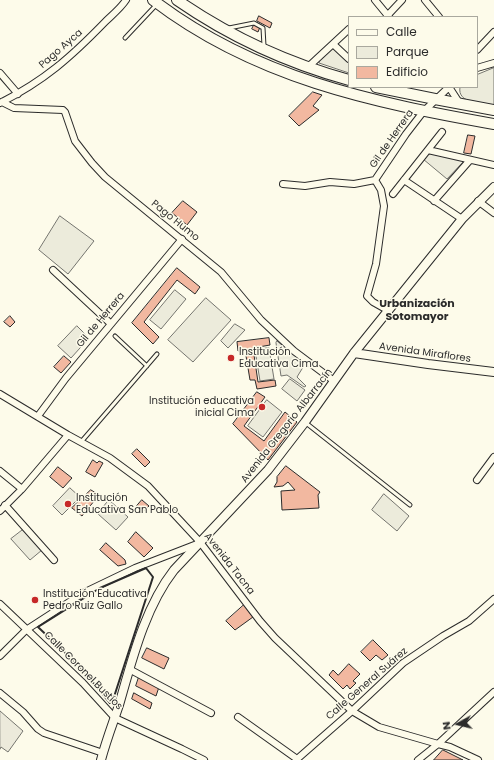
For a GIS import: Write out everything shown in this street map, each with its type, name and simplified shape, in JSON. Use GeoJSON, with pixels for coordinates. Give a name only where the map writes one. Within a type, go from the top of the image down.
{"type":"FeatureCollection","features":[{"type":"Feature","properties":{"kind":"highway"},"geometry":{"type":"LineString","coordinates":[[177,0],[224,30],[264,50],[308,67],[348,80]]}},
{"type":"Feature","properties":{"kind":"highway"},"geometry":{"type":"LineString","coordinates":[[155,1],[206,36],[258,62],[296,77],[336,90],[423,112],[494,124]]}},
{"type":"Feature","properties":{"kind":"highway"},"geometry":{"type":"LineString","coordinates":[[258,62],[264,50]]}},
{"type":"Feature","properties":{"kind":"highway"},"geometry":{"type":"LineString","coordinates":[[383,88],[494,110]]}},
{"type":"Feature","properties":{"kind":"street","name":"Pago Ayca"},"geometry":{"type":"LineString","coordinates":[[1,102],[18,94],[49,74],[85,42],[126,0]]}},
{"type":"Feature","properties":{"kind":"street"},"geometry":{"type":"LineString","coordinates":[[375,0],[388,16],[402,0]]}},
{"type":"Feature","properties":{"kind":"street"},"geometry":{"type":"LineString","coordinates":[[425,0],[438,16]]}},
{"type":"Feature","properties":{"kind":"street"},"geometry":{"type":"LineString","coordinates":[[308,67],[348,30]]}},
{"type":"Feature","properties":{"kind":"street"},"geometry":{"type":"LineString","coordinates":[[478,49],[494,32]]}},
{"type":"Feature","properties":{"kind":"street"},"geometry":{"type":"LineString","coordinates":[[333,44],[348,58]]}},
{"type":"Feature","properties":{"kind":"street"},"geometry":{"type":"LineString","coordinates":[[480,67],[494,63]]}},
{"type":"Feature","properties":{"kind":"street"},"geometry":{"type":"LineString","coordinates":[[0,73],[18,94]]}},
{"type":"Feature","properties":{"kind":"street","name":"Gil de Herrera"},"geometry":{"type":"LineString","coordinates":[[283,184],[305,186],[330,182],[354,184],[376,180],[406,134],[423,112],[448,88]]}},
{"type":"Feature","properties":{"kind":"street"},"geometry":{"type":"LineString","coordinates":[[450,88],[460,104]]}},
{"type":"Feature","properties":{"kind":"street","name":"Pago Humo"},"geometry":{"type":"LineString","coordinates":[[1,102],[14,108],[63,110],[75,141],[105,177],[182,239],[220,272],[261,320],[294,351],[334,381]]}},
{"type":"Feature","properties":{"kind":"street"},"geometry":{"type":"LineString","coordinates":[[393,194],[442,132]]}},
{"type":"Feature","properties":{"kind":"street"},"geometry":{"type":"LineString","coordinates":[[428,150],[494,165]]}},
{"type":"Feature","properties":{"kind":"street"},"geometry":{"type":"LineString","coordinates":[[434,201],[470,160]]}},
{"type":"Feature","properties":{"kind":"street"},"geometry":{"type":"LineString","coordinates":[[376,180],[381,190],[384,206],[376,264],[368,296],[373,302],[389,311]]}},
{"type":"Feature","properties":{"kind":"street"},"geometry":{"type":"LineString","coordinates":[[404,180],[462,219]]}},
{"type":"Feature","properties":{"kind":"street","name":"Avenida Gregorio Albarracín"},"geometry":{"type":"LineString","coordinates":[[102,756],[150,610],[158,592],[174,570],[253,487],[305,422],[354,353],[462,219],[494,187]]}},
{"type":"Feature","properties":{"kind":"street"},"geometry":{"type":"LineString","coordinates":[[478,202],[494,214]]}},
{"type":"Feature","properties":{"kind":"street","name":"Gil de Herrera"},"geometry":{"type":"LineString","coordinates":[[38,416],[66,378],[182,239]]}},
{"type":"Feature","properties":{"kind":"street"},"geometry":{"type":"LineString","coordinates":[[53,270],[111,324]]}},
{"type":"Feature","properties":{"kind":"street","name":"Avenida Miraflores"},"geometry":{"type":"LineString","coordinates":[[354,353],[494,372]]}},
{"type":"Feature","properties":{"kind":"street","name":"Avenida Tacna"},"geometry":{"type":"LineString","coordinates":[[0,394],[68,435],[110,458],[148,486],[200,542],[265,626],[352,711],[379,727],[460,750],[478,760]]}},
{"type":"Feature","properties":{"kind":"street"},"geometry":{"type":"LineString","coordinates":[[0,510],[22,489],[68,435]]}},
{"type":"Feature","properties":{"kind":"street"},"geometry":{"type":"LineString","coordinates":[[477,480],[494,457]]}},
{"type":"Feature","properties":{"kind":"street"},"geometry":{"type":"LineString","coordinates":[[0,471],[22,489]]}},
{"type":"Feature","properties":{"kind":"street"},"geometry":{"type":"LineString","coordinates":[[5,505],[54,560]]}},
{"type":"Feature","properties":{"kind":"street"},"geometry":{"type":"LineString","coordinates":[[0,656],[26,630],[83,593],[107,580],[200,542]]}},
{"type":"Feature","properties":{"kind":"street","name":"Calle General Suárez"},"geometry":{"type":"LineString","coordinates":[[296,760],[352,711],[403,663],[443,636],[469,621],[494,599]]}},
{"type":"Feature","properties":{"kind":"street","name":"Calle Coronel Bustíos"},"geometry":{"type":"LineString","coordinates":[[0,604],[83,683],[115,718],[204,760]]}},
{"type":"Feature","properties":{"kind":"street"},"geometry":{"type":"LineString","coordinates":[[130,669],[211,713]]}},
{"type":"Feature","properties":{"kind":"street"},"geometry":{"type":"LineString","coordinates":[[418,760],[438,744],[494,692]]}},
{"type":"Feature","properties":{"kind":"street"},"geometry":{"type":"LineString","coordinates":[[0,693],[23,712],[38,729],[44,733],[102,756]]}},
{"type":"Feature","properties":{"kind":"street"},"geometry":{"type":"LineString","coordinates":[[238,717],[296,760]]}},
{"type":"Feature","properties":{"kind":"lane"},"geometry":{"type":"LineString","coordinates":[[125,38],[155,1]]}},
{"type":"Feature","properties":{"kind":"lane"},"geometry":{"type":"LineString","coordinates":[[224,30],[254,23],[263,28],[264,50]]}},
{"type":"Feature","properties":{"kind":"lane"},"geometry":{"type":"LineString","coordinates":[[115,336],[147,366]]}},
{"type":"Feature","properties":{"kind":"lane"},"geometry":{"type":"LineString","coordinates":[[81,442],[157,354]]}},
{"type":"Feature","properties":{"kind":"lane"},"geometry":{"type":"LineString","coordinates":[[305,422],[410,504]]}},
{"type":"Feature","properties":{"kind":"green space"},"geometry":{"type":"Polygon","coordinates":[[[332,48],[335,48],[348,61],[348,73],[319,63],[319,61],[332,48]]]}},
{"type":"Feature","properties":{"kind":"green space"},"geometry":{"type":"Polygon","coordinates":[[[494,68],[494,105],[471,102],[462,97],[460,88],[478,88],[478,75],[494,68]]]}},
{"type":"Feature","properties":{"kind":"green space"},"geometry":{"type":"Polygon","coordinates":[[[429,152],[465,160],[447,179],[423,159],[429,152]]]}},
{"type":"Feature","properties":{"kind":"green space"},"geometry":{"type":"Polygon","coordinates":[[[60,216],[94,241],[68,274],[39,250],[60,216]]]}},
{"type":"Feature","properties":{"kind":"green space"},"geometry":{"type":"Polygon","coordinates":[[[175,290],[186,299],[161,329],[150,320],[175,290]]]}},
{"type":"Feature","properties":{"kind":"green space"},"geometry":{"type":"Polygon","coordinates":[[[206,298],[231,320],[193,362],[168,340],[206,298]]]}},
{"type":"Feature","properties":{"kind":"green space"},"geometry":{"type":"Polygon","coordinates":[[[235,324],[245,330],[228,348],[221,341],[235,324]]]}},
{"type":"Feature","properties":{"kind":"green space"},"geometry":{"type":"Polygon","coordinates":[[[77,326],[89,338],[71,358],[58,346],[77,326]]]}},
{"type":"Feature","properties":{"kind":"green space"},"geometry":{"type":"Polygon","coordinates":[[[277,341],[305,364],[297,377],[306,386],[304,387],[287,375],[281,376],[276,343],[277,341]]]}},
{"type":"Feature","properties":{"kind":"green space"},"geometry":{"type":"Polygon","coordinates":[[[269,348],[274,379],[260,381],[255,350],[269,348]]]}},
{"type":"Feature","properties":{"kind":"green space"},"geometry":{"type":"Polygon","coordinates":[[[290,379],[305,390],[297,401],[282,389],[290,379]]]}},
{"type":"Feature","properties":{"kind":"green space"},"geometry":{"type":"Polygon","coordinates":[[[267,400],[282,412],[263,437],[248,426],[267,400]]]}},
{"type":"Feature","properties":{"kind":"green space"},"geometry":{"type":"Polygon","coordinates":[[[70,488],[80,497],[62,515],[53,506],[70,488]]]}},
{"type":"Feature","properties":{"kind":"green space"},"geometry":{"type":"Polygon","coordinates":[[[384,494],[409,516],[397,531],[372,510],[384,494]]]}},
{"type":"Feature","properties":{"kind":"green space"},"geometry":{"type":"Polygon","coordinates":[[[109,500],[128,517],[116,530],[98,514],[109,500]]]}},
{"type":"Feature","properties":{"kind":"green space"},"geometry":{"type":"Polygon","coordinates":[[[24,529],[42,550],[30,560],[11,539],[24,529]]]}},
{"type":"Feature","properties":{"kind":"shaded area"},"geometry":{"type":"Polygon","coordinates":[[[0,711],[23,731],[8,752],[1,747],[0,749],[0,711]]]}},
{"type":"Feature","properties":{"kind":"building"},"geometry":{"type":"Polygon","coordinates":[[[259,16],[272,23],[270,28],[257,21],[259,16]]]}},
{"type":"Feature","properties":{"kind":"building"},"geometry":{"type":"Polygon","coordinates":[[[254,25],[260,27],[258,32],[252,29],[254,25]]]}},
{"type":"Feature","properties":{"kind":"building"},"geometry":{"type":"Polygon","coordinates":[[[313,92],[322,95],[313,106],[319,110],[299,126],[289,116],[313,92]]]}},
{"type":"Feature","properties":{"kind":"building"},"geometry":{"type":"Polygon","coordinates":[[[468,135],[475,136],[471,154],[464,153],[468,135]]]}},
{"type":"Feature","properties":{"kind":"building"},"geometry":{"type":"Polygon","coordinates":[[[183,201],[197,212],[187,225],[172,213],[183,201]]]}},
{"type":"Feature","properties":{"kind":"building"},"geometry":{"type":"Polygon","coordinates":[[[177,268],[200,287],[195,294],[177,280],[144,322],[159,337],[153,344],[132,323],[177,268]]]}},
{"type":"Feature","properties":{"kind":"building"},"geometry":{"type":"Polygon","coordinates":[[[10,316],[15,322],[10,327],[4,322],[10,316]]]}},
{"type":"Feature","properties":{"kind":"building"},"geometry":{"type":"Polygon","coordinates":[[[269,338],[270,345],[253,348],[258,382],[275,380],[276,386],[257,389],[255,380],[250,380],[245,350],[238,351],[237,342],[269,338]]]}},
{"type":"Feature","properties":{"kind":"building"},"geometry":{"type":"Polygon","coordinates":[[[64,356],[71,362],[61,373],[54,367],[64,356]]]}},
{"type":"Feature","properties":{"kind":"building"},"geometry":{"type":"Polygon","coordinates":[[[257,392],[265,397],[244,426],[264,441],[285,412],[297,422],[268,460],[233,424],[257,392]]]}},
{"type":"Feature","properties":{"kind":"building"},"geometry":{"type":"Polygon","coordinates":[[[137,449],[150,462],[145,467],[132,454],[137,449]]]}},
{"type":"Feature","properties":{"kind":"building"},"geometry":{"type":"Polygon","coordinates":[[[93,460],[97,463],[99,461],[103,463],[95,477],[86,472],[93,460]]]}},
{"type":"Feature","properties":{"kind":"building"},"geometry":{"type":"Polygon","coordinates":[[[286,466],[320,492],[318,495],[319,508],[282,510],[281,491],[295,490],[288,482],[283,486],[274,487],[277,482],[277,477],[286,466]]]}},
{"type":"Feature","properties":{"kind":"building"},"geometry":{"type":"Polygon","coordinates":[[[58,467],[72,478],[63,488],[50,477],[58,467]]]}},
{"type":"Feature","properties":{"kind":"building"},"geometry":{"type":"Polygon","coordinates":[[[91,490],[99,495],[82,516],[72,508],[91,490]]]}},
{"type":"Feature","properties":{"kind":"building"},"geometry":{"type":"Polygon","coordinates":[[[142,500],[149,506],[142,513],[136,507],[142,500]]]}},
{"type":"Feature","properties":{"kind":"building"},"geometry":{"type":"Polygon","coordinates":[[[136,532],[153,548],[144,557],[128,542],[136,532]]]}},
{"type":"Feature","properties":{"kind":"building"},"geometry":{"type":"Polygon","coordinates":[[[106,543],[125,560],[126,564],[118,566],[100,550],[106,543]]]}},
{"type":"Feature","properties":{"kind":"building"},"geometry":{"type":"Polygon","coordinates":[[[244,605],[253,617],[235,630],[226,621],[244,605]]]}},
{"type":"Feature","properties":{"kind":"building"},"geometry":{"type":"Polygon","coordinates":[[[373,640],[388,655],[382,660],[376,655],[370,661],[361,652],[373,640]]]}},
{"type":"Feature","properties":{"kind":"building"},"geometry":{"type":"Polygon","coordinates":[[[147,648],[169,658],[164,669],[142,658],[147,648]]]}},
{"type":"Feature","properties":{"kind":"building"},"geometry":{"type":"Polygon","coordinates":[[[349,664],[360,674],[353,681],[356,683],[350,689],[347,685],[343,689],[329,675],[333,670],[338,675],[349,664]]]}},
{"type":"Feature","properties":{"kind":"building"},"geometry":{"type":"Polygon","coordinates":[[[139,677],[159,687],[156,696],[136,686],[139,677]]]}},
{"type":"Feature","properties":{"kind":"building"},"geometry":{"type":"Polygon","coordinates":[[[134,693],[152,703],[150,709],[132,699],[134,693]]]}},
{"type":"Feature","properties":{"kind":"building"},"geometry":{"type":"Polygon","coordinates":[[[443,750],[463,760],[434,760],[443,750]]]}},
{"type":"Feature","properties":{"kind":"wall"},"geometry":{"type":"LineString","coordinates":[[146,568],[153,577],[112,703],[110,703],[80,667],[38,627],[100,588],[146,568]]}},
{"type":"Feature","properties":{"kind":"place","name":"Institución Educativa Cima"},"geometry":{"type":"Point","coordinates":[231,358]}},
{"type":"Feature","properties":{"kind":"place","name":"Institución educativa inicial Cima"},"geometry":{"type":"Point","coordinates":[262,407]}},
{"type":"Feature","properties":{"kind":"place","name":"Institución Educativa San Pablo"},"geometry":{"type":"Point","coordinates":[68,504]}},
{"type":"Feature","properties":{"kind":"place","name":"Institución Educativa Pedro Ruiz Gallo"},"geometry":{"type":"Point","coordinates":[35,600]}},
{"type":"Feature","properties":{"kind":"district","name":"Urbanización Sotomayor"},"geometry":{"type":"Point","coordinates":[417,310]}}]}
